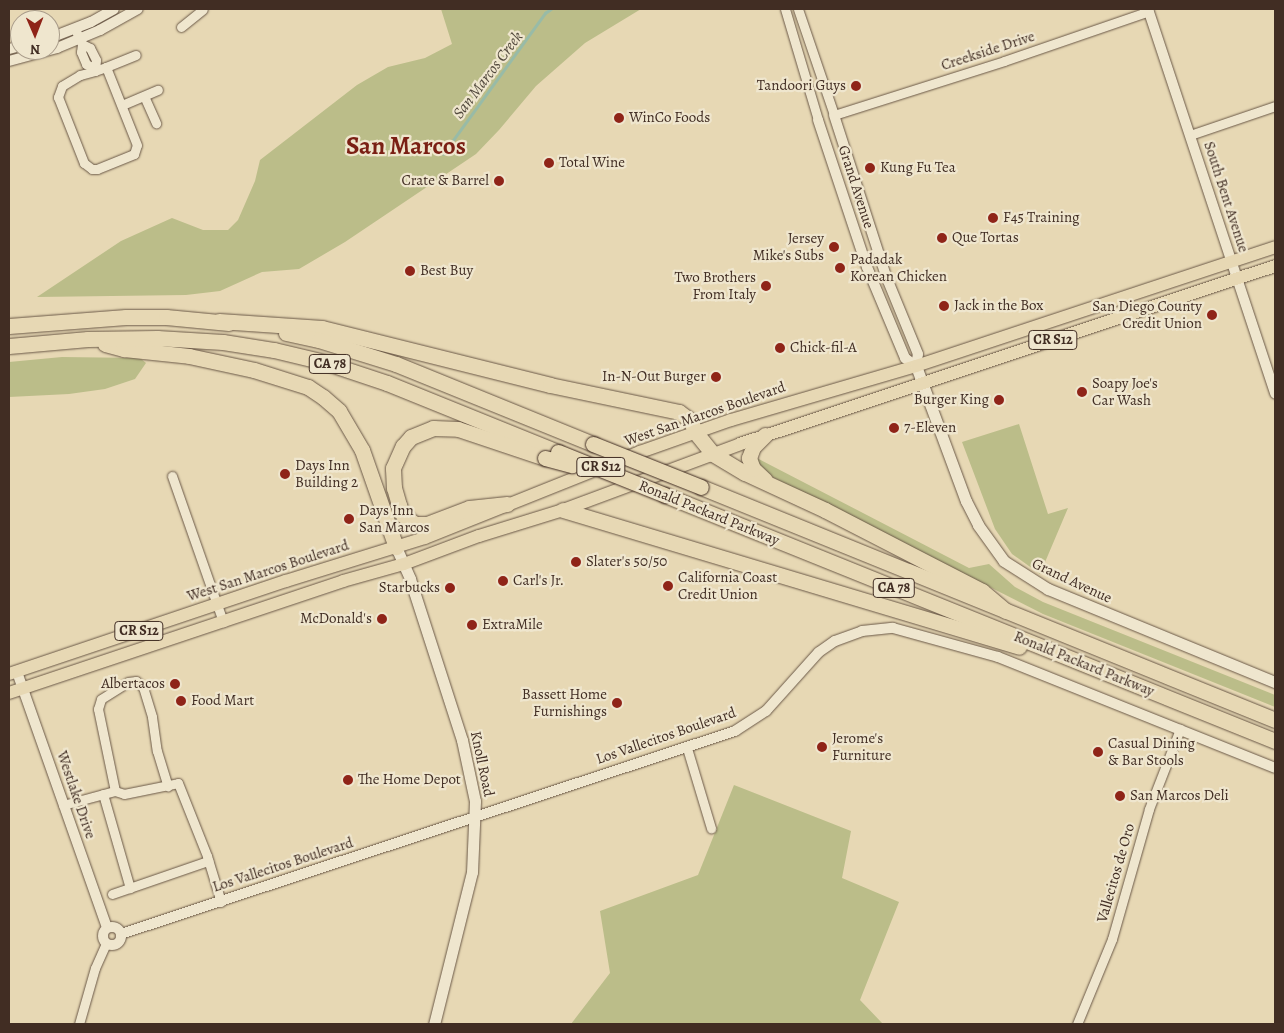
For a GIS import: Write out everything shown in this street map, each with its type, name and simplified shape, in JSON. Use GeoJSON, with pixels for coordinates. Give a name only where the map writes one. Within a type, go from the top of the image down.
{"type":"FeatureCollection","features":[{"type":"Feature","properties":{"kind":"highway","name":"Ronald Packard Parkway"},"geometry":{"type":"LineString","coordinates":[[9,326],[126,317],[219,321],[319,340],[363,353],[701,487],[1275,720]]}},
{"type":"Feature","properties":{"kind":"highway"},"geometry":{"type":"LineString","coordinates":[[219,321],[322,328],[550,385],[679,412],[690,420],[712,454],[771,486],[825,510],[982,591],[1006,611]]}},
{"type":"Feature","properties":{"kind":"highway","name":"Ronald Packard Parkway"},"geometry":{"type":"LineString","coordinates":[[9,346],[88,339],[191,339],[249,346],[299,355],[387,383],[552,455],[624,478],[1275,742]]}},
{"type":"Feature","properties":{"kind":"highway"},"geometry":{"type":"LineString","coordinates":[[88,339],[124,349],[189,356],[227,363],[308,387],[323,397],[339,411],[362,450],[396,547]]}},
{"type":"Feature","properties":{"kind":"highway"},"geometry":{"type":"LineString","coordinates":[[507,504],[469,508],[427,524],[415,524],[403,514],[399,505],[394,488],[393,468],[403,446],[411,437],[433,428],[458,429],[552,455]]}},
{"type":"Feature","properties":{"kind":"highway"},"geometry":{"type":"LineString","coordinates":[[765,435],[753,447],[749,458],[753,469],[771,486]]}},
{"type":"Feature","properties":{"kind":"highway"},"geometry":{"type":"LineString","coordinates":[[563,510],[1123,679]]}},
{"type":"Feature","properties":{"kind":"main road","name":"West San Marcos Boulevard"},"geometry":{"type":"LineString","coordinates":[[13,673],[425,538],[507,504],[731,420],[916,366],[1275,247]]}},
{"type":"Feature","properties":{"kind":"main road","name":"CR S12"},"geometry":{"type":"LineString","coordinates":[[9,693],[318,590],[404,564],[479,536],[563,510],[765,435],[1275,266]]}},
{"type":"Feature","properties":{"kind":"main road","name":"Grand Avenue"},"geometry":{"type":"LineString","coordinates":[[916,366],[966,501],[978,525],[1004,561],[1048,589],[1275,682]]}},
{"type":"Feature","properties":{"kind":"main road","name":"Knoll Road"},"geometry":{"type":"LineString","coordinates":[[396,547],[404,564],[462,740],[472,779],[476,817],[472,872],[434,1024]]}},
{"type":"Feature","properties":{"kind":"main road"},"geometry":{"type":"LineString","coordinates":[[318,590],[331,577],[344,571],[345,563]]}},
{"type":"Feature","properties":{"kind":"street"},"geometry":{"type":"LineString","coordinates":[[60,34],[91,22],[114,9]]}},
{"type":"Feature","properties":{"kind":"street"},"geometry":{"type":"LineString","coordinates":[[9,61],[81,41],[138,9]]}},
{"type":"Feature","properties":{"kind":"street"},"geometry":{"type":"LineString","coordinates":[[181,27],[204,9]]}},
{"type":"Feature","properties":{"kind":"street","name":"Grand Avenue"},"geometry":{"type":"LineString","coordinates":[[785,9],[818,120],[867,267],[905,358],[916,366],[918,354],[886,276],[798,9]]}},
{"type":"Feature","properties":{"kind":"street","name":"Creekside Drive"},"geometry":{"type":"LineString","coordinates":[[834,115],[1004,61],[1149,10]]}},
{"type":"Feature","properties":{"kind":"street","name":"South Bent Avenue"},"geometry":{"type":"LineString","coordinates":[[1149,10],[1275,394]]}},
{"type":"Feature","properties":{"kind":"street"},"geometry":{"type":"LineString","coordinates":[[75,28],[81,41],[90,48],[96,60],[95,69]]}},
{"type":"Feature","properties":{"kind":"street"},"geometry":{"type":"LineString","coordinates":[[106,67],[138,145],[134,154],[104,167],[92,169],[84,163],[58,97],[62,86],[80,75],[136,55]]}},
{"type":"Feature","properties":{"kind":"street"},"geometry":{"type":"LineString","coordinates":[[122,105],[158,90]]}},
{"type":"Feature","properties":{"kind":"street"},"geometry":{"type":"LineString","coordinates":[[144,96],[156,123]]}},
{"type":"Feature","properties":{"kind":"street"},"geometry":{"type":"LineString","coordinates":[[1190,135],[1275,106]]}},
{"type":"Feature","properties":{"kind":"street"},"geometry":{"type":"LineString","coordinates":[[172,476],[223,622]]}},
{"type":"Feature","properties":{"kind":"street","name":"Los Vallecitos Boulevard"},"geometry":{"type":"LineString","coordinates":[[122,934],[735,731],[766,711],[819,652],[835,641],[862,631],[893,628],[998,657],[1275,768]]}},
{"type":"Feature","properties":{"kind":"street","name":"Westlake Drive"},"geometry":{"type":"LineString","coordinates":[[13,673],[23,688],[108,928]]}},
{"type":"Feature","properties":{"kind":"street"},"geometry":{"type":"LineString","coordinates":[[115,792],[98,709],[100,699],[128,682],[136,681],[143,687],[152,717],[157,751],[168,786]]}},
{"type":"Feature","properties":{"kind":"street","name":"Vallecitos de Oro"},"geometry":{"type":"LineString","coordinates":[[1077,1024],[1112,939],[1149,810],[1180,729]]}},
{"type":"Feature","properties":{"kind":"street"},"geometry":{"type":"LineString","coordinates":[[687,748],[711,828]]}},
{"type":"Feature","properties":{"kind":"street"},"geometry":{"type":"LineString","coordinates":[[63,805],[103,794],[115,792],[124,794],[178,783],[208,861],[221,902]]}},
{"type":"Feature","properties":{"kind":"street"},"geometry":{"type":"LineString","coordinates":[[103,794],[130,888]]}},
{"type":"Feature","properties":{"kind":"street"},"geometry":{"type":"LineString","coordinates":[[112,894],[208,861]]}},
{"type":"Feature","properties":{"kind":"street"},"geometry":{"type":"LineString","coordinates":[[79,1024],[95,968],[106,943],[103,934],[108,928],[116,927],[122,934],[121,940],[117,944],[106,943]]}},
{"type":"Feature","properties":{"kind":"green space"},"geometry":{"type":"Polygon","coordinates":[[[441,9],[641,9],[585,43],[536,86],[476,154],[345,242],[299,269],[262,272],[220,291],[186,295],[37,297],[121,241],[172,218],[203,230],[228,230],[238,220],[255,181],[260,160],[357,85],[388,67],[425,58],[452,44],[441,9]]]}},
{"type":"Feature","properties":{"kind":"green space"},"geometry":{"type":"Polygon","coordinates":[[[62,357],[140,358],[146,363],[135,379],[105,389],[69,394],[9,397],[9,362],[62,357]]]}},
{"type":"Feature","properties":{"kind":"green space"},"geometry":{"type":"Polygon","coordinates":[[[1019,424],[1048,514],[1068,508],[1040,574],[1012,554],[995,529],[962,442],[1019,424]]]}},
{"type":"Feature","properties":{"kind":"green space"},"geometry":{"type":"Polygon","coordinates":[[[755,457],[969,568],[989,564],[1015,587],[1043,602],[1275,695],[1275,707],[1043,614],[770,476],[757,468],[755,457]]]}},
{"type":"Feature","properties":{"kind":"green space"},"geometry":{"type":"Polygon","coordinates":[[[734,785],[851,831],[842,878],[899,902],[860,1000],[883,1024],[571,1024],[610,973],[600,911],[698,875],[734,785]]]}},
{"type":"Feature","properties":{"kind":"waterway","name":"San Marcos Creek"},"geometry":{"type":"LineString","coordinates":[[443,154],[545,13],[551,9]]}},
{"type":"Feature","properties":{"kind":"place","name":"Tandoori Guys"},"geometry":{"type":"Point","coordinates":[856,86]}},
{"type":"Feature","properties":{"kind":"place","name":"WinCo Foods"},"geometry":{"type":"Point","coordinates":[619,118]}},
{"type":"Feature","properties":{"kind":"place","name":"Total Wine"},"geometry":{"type":"Point","coordinates":[549,163]}},
{"type":"Feature","properties":{"kind":"place","name":"Kung Fu Tea"},"geometry":{"type":"Point","coordinates":[870,168]}},
{"type":"Feature","properties":{"kind":"place","name":"Crate & Barrel"},"geometry":{"type":"Point","coordinates":[499,181]}},
{"type":"Feature","properties":{"kind":"place","name":"F45 Training"},"geometry":{"type":"Point","coordinates":[993,218]}},
{"type":"Feature","properties":{"kind":"place","name":"Que Tortas"},"geometry":{"type":"Point","coordinates":[942,238]}},
{"type":"Feature","properties":{"kind":"place","name":"Jersey Mike's Subs"},"geometry":{"type":"Point","coordinates":[834,247]}},
{"type":"Feature","properties":{"kind":"place","name":"Padadak Korean Chicken"},"geometry":{"type":"Point","coordinates":[840,268]}},
{"type":"Feature","properties":{"kind":"place","name":"Best Buy"},"geometry":{"type":"Point","coordinates":[410,271]}},
{"type":"Feature","properties":{"kind":"place","name":"Two Brothers From Italy"},"geometry":{"type":"Point","coordinates":[766,286]}},
{"type":"Feature","properties":{"kind":"place","name":"Jack in the Box"},"geometry":{"type":"Point","coordinates":[944,306]}},
{"type":"Feature","properties":{"kind":"place","name":"San Diego County Credit Union"},"geometry":{"type":"Point","coordinates":[1212,315]}},
{"type":"Feature","properties":{"kind":"place","name":"Chick-fil-A"},"geometry":{"type":"Point","coordinates":[780,348]}},
{"type":"Feature","properties":{"kind":"place","name":"In-N-Out Burger"},"geometry":{"type":"Point","coordinates":[716,377]}},
{"type":"Feature","properties":{"kind":"place","name":"Soapy Joe's Car Wash"},"geometry":{"type":"Point","coordinates":[1082,392]}},
{"type":"Feature","properties":{"kind":"place","name":"Burger King"},"geometry":{"type":"Point","coordinates":[999,400]}},
{"type":"Feature","properties":{"kind":"place","name":"7-Eleven"},"geometry":{"type":"Point","coordinates":[894,428]}},
{"type":"Feature","properties":{"kind":"place","name":"Days Inn Building 2"},"geometry":{"type":"Point","coordinates":[285,474]}},
{"type":"Feature","properties":{"kind":"place","name":"Days Inn San Marcos"},"geometry":{"type":"Point","coordinates":[349,519]}},
{"type":"Feature","properties":{"kind":"place","name":"Slater's 50/50"},"geometry":{"type":"Point","coordinates":[576,562]}},
{"type":"Feature","properties":{"kind":"place","name":"Carl's Jr."},"geometry":{"type":"Point","coordinates":[503,581]}},
{"type":"Feature","properties":{"kind":"place","name":"California Coast Credit Union"},"geometry":{"type":"Point","coordinates":[668,586]}},
{"type":"Feature","properties":{"kind":"place","name":"Starbucks"},"geometry":{"type":"Point","coordinates":[450,588]}},
{"type":"Feature","properties":{"kind":"place","name":"McDonald's"},"geometry":{"type":"Point","coordinates":[382,619]}},
{"type":"Feature","properties":{"kind":"place","name":"ExtraMile"},"geometry":{"type":"Point","coordinates":[472,625]}},
{"type":"Feature","properties":{"kind":"place","name":"Albertacos"},"geometry":{"type":"Point","coordinates":[175,684]}},
{"type":"Feature","properties":{"kind":"place","name":"Food Mart"},"geometry":{"type":"Point","coordinates":[181,701]}},
{"type":"Feature","properties":{"kind":"place","name":"Bassett Home Furnishings"},"geometry":{"type":"Point","coordinates":[617,703]}},
{"type":"Feature","properties":{"kind":"place","name":"Jerome's Furniture"},"geometry":{"type":"Point","coordinates":[822,747]}},
{"type":"Feature","properties":{"kind":"place","name":"Casual Dining & Bar Stools"},"geometry":{"type":"Point","coordinates":[1098,752]}},
{"type":"Feature","properties":{"kind":"place","name":"The Home Depot"},"geometry":{"type":"Point","coordinates":[348,780]}},
{"type":"Feature","properties":{"kind":"place","name":"San Marcos Deli"},"geometry":{"type":"Point","coordinates":[1120,796]}},
{"type":"Feature","properties":{"kind":"district","name":"San Marcos"},"geometry":{"type":"Point","coordinates":[406,146]}}]}
